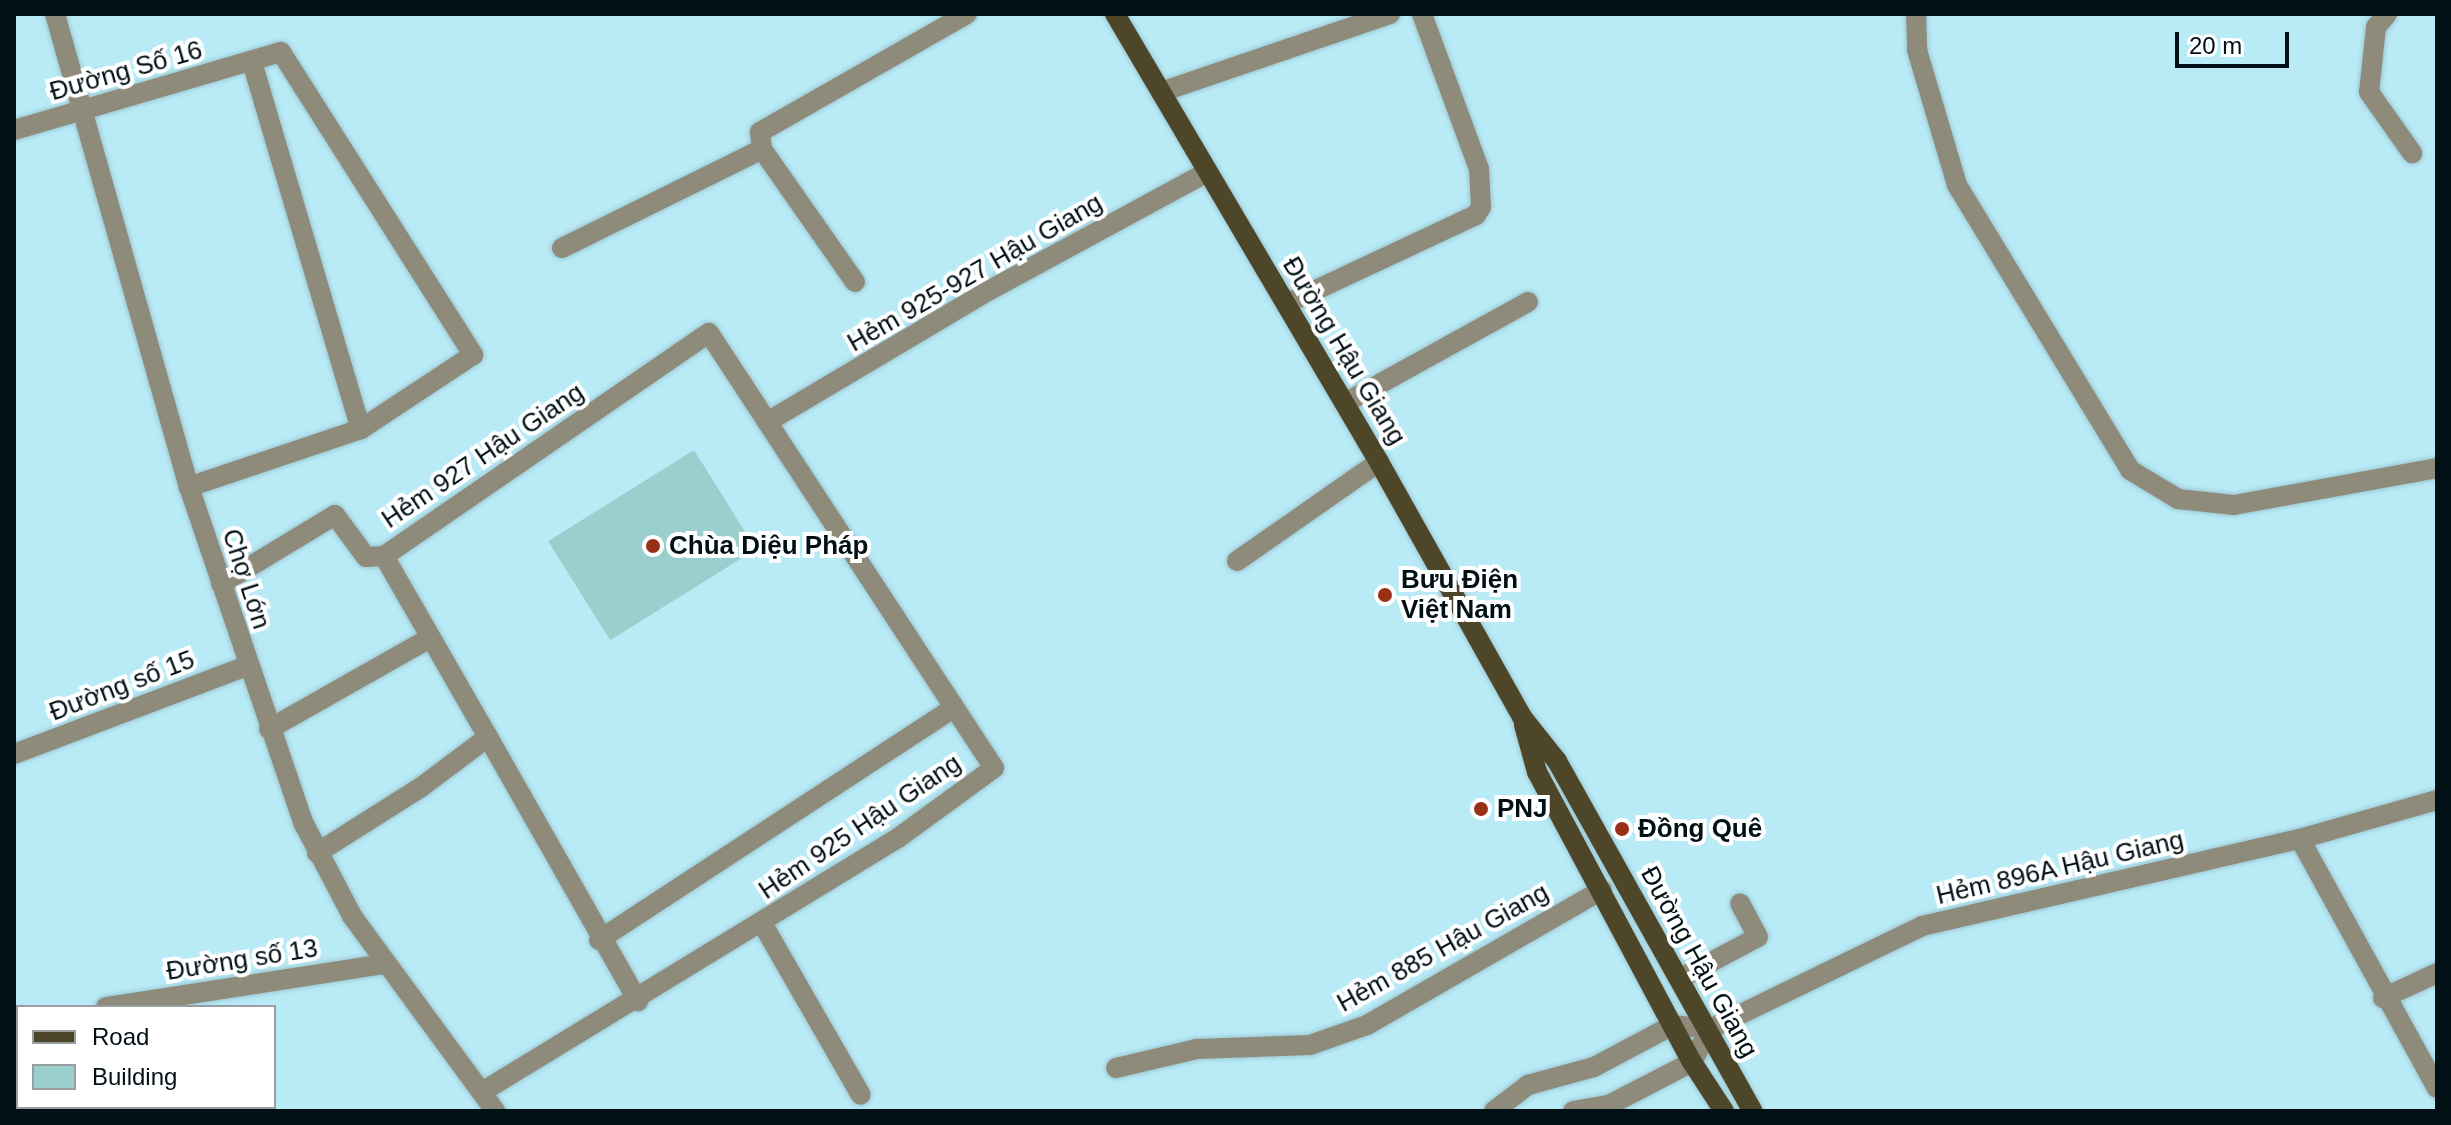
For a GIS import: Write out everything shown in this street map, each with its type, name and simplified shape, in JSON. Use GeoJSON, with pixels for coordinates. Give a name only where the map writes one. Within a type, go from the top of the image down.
{"type":"FeatureCollection","features":[{"type":"Feature","properties":{"kind":"main road","name":"Đường Hậu Giang"},"geometry":{"type":"LineString","coordinates":[[1115,14],[1345,403],[1522,717],[1557,761],[1710,1029],[1753,1111]]}},
{"type":"Feature","properties":{"kind":"main road","name":"Đường Hậu Giang"},"geometry":{"type":"LineString","coordinates":[[1522,717],[1537,772],[1692,1062],[1724,1111]]}},
{"type":"Feature","properties":{"kind":"street","name":"Chợ Lớn"},"geometry":{"type":"LineString","coordinates":[[55,14],[189,487],[269,729],[317,853],[385,964],[495,1111]]}},
{"type":"Feature","properties":{"kind":"street"},"geometry":{"type":"LineString","coordinates":[[855,282],[762,149],[760,132],[967,14]]}},
{"type":"Feature","properties":{"kind":"street"},"geometry":{"type":"LineString","coordinates":[[1161,92],[1390,14]]}},
{"type":"Feature","properties":{"kind":"street"},"geometry":{"type":"LineString","coordinates":[[1286,304],[1476,215],[1481,207],[1479,169],[1422,14]]}},
{"type":"Feature","properties":{"kind":"street"},"geometry":{"type":"LineString","coordinates":[[1916,14],[1917,50],[1957,185],[2130,470],[2178,499],[2234,505],[2437,468]]}},
{"type":"Feature","properties":{"kind":"street"},"geometry":{"type":"LineString","coordinates":[[2387,14],[2376,27],[2369,92],[2412,153]]}},
{"type":"Feature","properties":{"kind":"street","name":"Đường Số 16"},"geometry":{"type":"LineString","coordinates":[[14,130],[281,52],[473,355],[361,429]]}},
{"type":"Feature","properties":{"kind":"street"},"geometry":{"type":"LineString","coordinates":[[189,487],[361,429],[252,62]]}},
{"type":"Feature","properties":{"kind":"street"},"geometry":{"type":"LineString","coordinates":[[562,248],[762,149]]}},
{"type":"Feature","properties":{"kind":"street","name":"Hẻm 925-927 Hậu Giang"},"geometry":{"type":"LineString","coordinates":[[769,421],[990,290],[1207,172]]}},
{"type":"Feature","properties":{"kind":"street"},"geometry":{"type":"LineString","coordinates":[[1345,403],[1528,302]]}},
{"type":"Feature","properties":{"kind":"street","name":"Hẻm 927 Hậu Giang"},"geometry":{"type":"LineString","coordinates":[[638,1001],[599,940],[384,556],[709,333],[769,421]]}},
{"type":"Feature","properties":{"kind":"street","name":"Hẻm 925 Hậu Giang"},"geometry":{"type":"LineString","coordinates":[[482,1092],[638,1001],[898,838],[994,768],[769,421]]}},
{"type":"Feature","properties":{"kind":"street"},"geometry":{"type":"LineString","coordinates":[[1237,561],[1379,462]]}},
{"type":"Feature","properties":{"kind":"street"},"geometry":{"type":"LineString","coordinates":[[221,584],[335,515],[366,557],[384,556]]}},
{"type":"Feature","properties":{"kind":"street"},"geometry":{"type":"LineString","coordinates":[[269,729],[428,639]]}},
{"type":"Feature","properties":{"kind":"street","name":"Đường số 15"},"geometry":{"type":"LineString","coordinates":[[14,754],[247,666]]}},
{"type":"Feature","properties":{"kind":"street"},"geometry":{"type":"LineString","coordinates":[[599,940],[953,708]]}},
{"type":"Feature","properties":{"kind":"street"},"geometry":{"type":"LineString","coordinates":[[317,853],[420,788],[488,737]]}},
{"type":"Feature","properties":{"kind":"street","name":"Hẻm 896A Hậu Giang"},"geometry":{"type":"LineString","coordinates":[[1710,1029],[1922,926],[2300,839],[2437,800]]}},
{"type":"Feature","properties":{"kind":"street"},"geometry":{"type":"LineString","coordinates":[[2300,839],[2383,998],[2437,1088]]}},
{"type":"Feature","properties":{"kind":"street","name":"Hẻm 885 Hậu Giang"},"geometry":{"type":"LineString","coordinates":[[1116,1068],[1197,1049],[1310,1045],[1367,1025],[1602,890]]}},
{"type":"Feature","properties":{"kind":"street"},"geometry":{"type":"LineString","coordinates":[[1679,979],[1758,937],[1740,903]]}},
{"type":"Feature","properties":{"kind":"street"},"geometry":{"type":"LineString","coordinates":[[762,923],[861,1095]]}},
{"type":"Feature","properties":{"kind":"street","name":"Đường số 13"},"geometry":{"type":"LineString","coordinates":[[119,1005],[385,964]]}},
{"type":"Feature","properties":{"kind":"street"},"geometry":{"type":"LineString","coordinates":[[2383,998],[2437,973]]}},
{"type":"Feature","properties":{"kind":"street"},"geometry":{"type":"LineString","coordinates":[[1494,1111],[1528,1085],[1594,1067],[1673,1025],[1710,1029],[1692,1062],[1611,1104],[1573,1111]]}},
{"type":"Feature","properties":{"kind":"building","name":"Chùa Diệu Pháp"},"geometry":{"type":"Polygon","coordinates":[[[694,450],[756,549],[610,640],[548,541],[694,450]]]}},
{"type":"Feature","properties":{"kind":"place","name":"Chùa Diệu Pháp"},"geometry":{"type":"Point","coordinates":[653,546]}},
{"type":"Feature","properties":{"kind":"place","name":"Bưu Điện Việt Nam"},"geometry":{"type":"Point","coordinates":[1385,595]}},
{"type":"Feature","properties":{"kind":"place","name":"PNJ"},"geometry":{"type":"Point","coordinates":[1481,809]}},
{"type":"Feature","properties":{"kind":"place","name":"Đồng Quê"},"geometry":{"type":"Point","coordinates":[1622,829]}}]}
